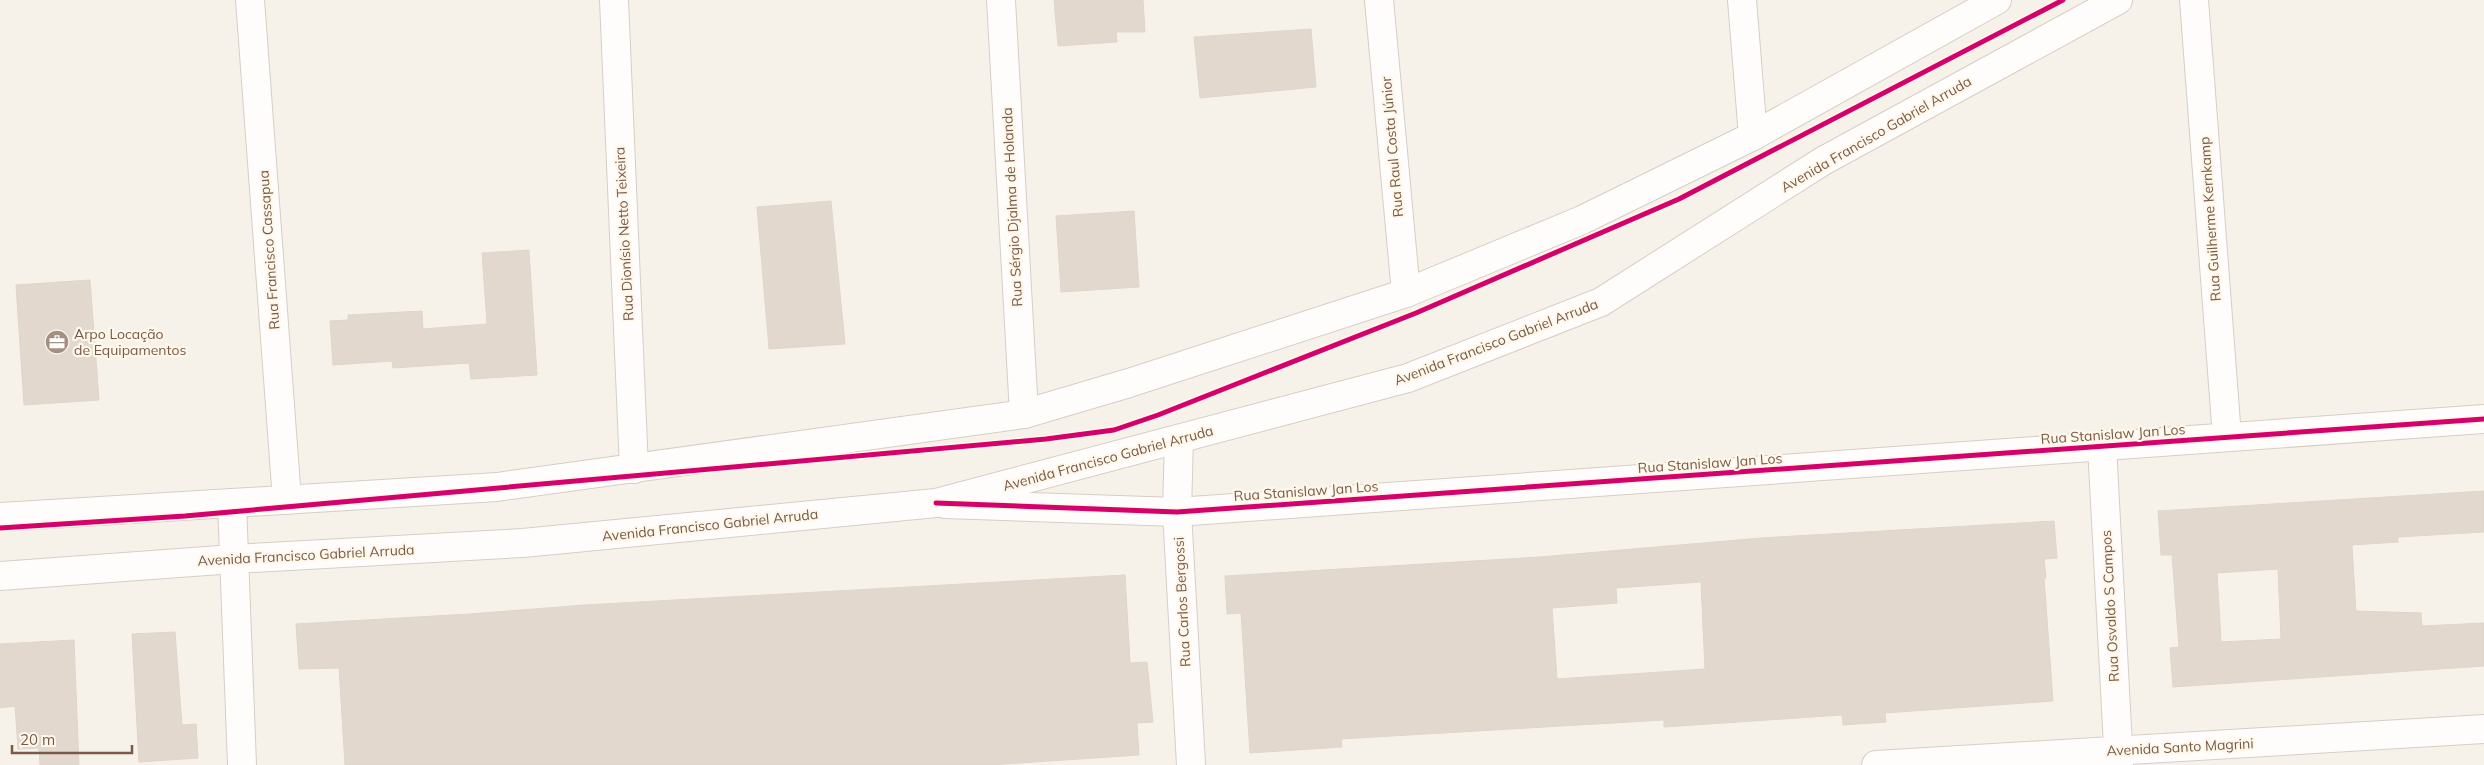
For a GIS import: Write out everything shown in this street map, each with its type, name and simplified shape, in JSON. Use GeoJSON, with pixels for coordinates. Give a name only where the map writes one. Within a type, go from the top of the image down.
{"type":"FeatureCollection","features":[{"type":"Feature","properties":{"kind":"street","name":"Rua Francisco Cassapua"},"geometry":{"type":"LineString","coordinates":[[250,0],[287,500]]}},
{"type":"Feature","properties":{"kind":"street","name":"Rua Dionísio Netto Teixeira"},"geometry":{"type":"LineString","coordinates":[[614,0],[634,469]]}},
{"type":"Feature","properties":{"kind":"street","name":"Rua Sérgio Djalma de Holanda"},"geometry":{"type":"LineString","coordinates":[[1000,0],[1024,414]]}},
{"type":"Feature","properties":{"kind":"street","name":"Rua Raul Costa Júnior"},"geometry":{"type":"LineString","coordinates":[[1379,0],[1406,293]]}},
{"type":"Feature","properties":{"kind":"street"},"geometry":{"type":"LineString","coordinates":[[1742,0],[1752,136]]}},
{"type":"Feature","properties":{"kind":"street"},"geometry":{"type":"LineString","coordinates":[[0,516],[497,488],[1024,414],[1129,383],[1406,293],[1582,220],[1752,136],[1997,0]]}},
{"type":"Feature","properties":{"kind":"street","name":"Avenida Francisco Gabriel Arruda"},"geometry":{"type":"LineString","coordinates":[[0,576],[234,559],[522,543],[936,503],[1408,378],[1601,302],[1823,161],[2118,0]]}},
{"type":"Feature","properties":{"kind":"street","name":"Rua Guilherme Kernkamp"},"geometry":{"type":"LineString","coordinates":[[2194,0],[2227,437]]}},
{"type":"Feature","properties":{"kind":"street","name":"Rua Stanislaw Jan Los"},"geometry":{"type":"LineString","coordinates":[[936,503],[1177,512],[2484,419]]}},
{"type":"Feature","properties":{"kind":"street","name":"Rua Carlos Bergossi"},"geometry":{"type":"LineString","coordinates":[[1179,439],[1177,512],[1192,765]]}},
{"type":"Feature","properties":{"kind":"street","name":"Rua Osvaldo S Campos"},"geometry":{"type":"LineString","coordinates":[[2102,446],[2119,758]]}},
{"type":"Feature","properties":{"kind":"street"},"geometry":{"type":"LineString","coordinates":[[232,503],[242,765]]}},
{"type":"Feature","properties":{"kind":"street","name":"Avenida Santo Magrini"},"geometry":{"type":"LineString","coordinates":[[1876,765],[2119,758],[2484,728]]}},
{"type":"Feature","properties":{"kind":"building"},"geometry":{"type":"Polygon","coordinates":[[[1054,0],[1143,0],[1145,32],[1116,32],[1117,42],[1058,46],[1054,0]]]}},
{"type":"Feature","properties":{"kind":"building"},"geometry":{"type":"Polygon","coordinates":[[[1311,29],[1316,87],[1200,98],[1194,37],[1311,29]]]}},
{"type":"Feature","properties":{"kind":"building"},"geometry":{"type":"Polygon","coordinates":[[[831,201],[845,344],[769,349],[757,207],[831,201]]]}},
{"type":"Feature","properties":{"kind":"building"},"geometry":{"type":"Polygon","coordinates":[[[1134,211],[1139,287],[1061,292],[1056,216],[1134,211]]]}},
{"type":"Feature","properties":{"kind":"building"},"geometry":{"type":"Polygon","coordinates":[[[529,250],[537,375],[471,379],[469,363],[393,368],[392,361],[333,365],[330,321],[348,320],[348,315],[422,311],[423,329],[487,324],[482,253],[529,250]]]}},
{"type":"Feature","properties":{"kind":"building","name":"Arpo Locação de Equipamentos"},"geometry":{"type":"Polygon","coordinates":[[[90,280],[99,400],[24,405],[16,285],[90,280]]]}},
{"type":"Feature","properties":{"kind":"building"},"geometry":{"type":"Polygon","coordinates":[[[2484,491],[2484,532],[2398,537],[2398,542],[2352,545],[2356,611],[2421,613],[2422,626],[2484,623],[2484,666],[2173,687],[2170,648],[2179,647],[2172,555],[2161,555],[2158,511],[2484,491]],[[2278,569],[2217,573],[2221,642],[2281,639],[2278,569]]]}},
{"type":"Feature","properties":{"kind":"building"},"geometry":{"type":"Polygon","coordinates":[[[2054,521],[2057,558],[2044,559],[2053,701],[1885,713],[1886,722],[1843,725],[1842,715],[1664,727],[1664,720],[1341,739],[1342,747],[1250,753],[1241,613],[1227,614],[1225,576],[1540,557],[1761,538],[2054,521]],[[1701,582],[1616,588],[1617,603],[1552,608],[1557,679],[1705,669],[1701,582]]]}},
{"type":"Feature","properties":{"kind":"building"},"geometry":{"type":"Polygon","coordinates":[[[1125,575],[1130,663],[1147,662],[1153,722],[1137,723],[1139,755],[990,765],[345,765],[339,668],[299,669],[296,624],[584,605],[1125,575]]]}},
{"type":"Feature","properties":{"kind":"building"},"geometry":{"type":"Polygon","coordinates":[[[175,632],[182,725],[196,724],[198,758],[139,762],[132,634],[175,632]]]}},
{"type":"Feature","properties":{"kind":"building"},"geometry":{"type":"Polygon","coordinates":[[[74,640],[79,765],[40,765],[39,748],[18,749],[15,706],[0,708],[0,644],[74,640]]]}},
{"type":"Feature","properties":{"kind":"cycle path"},"geometry":{"type":"LineString","coordinates":[[0,528],[185,516],[1046,439],[1114,430],[1158,415],[1416,313],[1679,199],[2063,0]]}},
{"type":"Feature","properties":{"kind":"cycle path"},"geometry":{"type":"LineString","coordinates":[[936,503],[1177,512],[2484,419]]}},
{"type":"Feature","properties":{"kind":"place","name":"Arpo Locação de Equipamentos"},"geometry":{"type":"Point","coordinates":[57,342]}}]}
